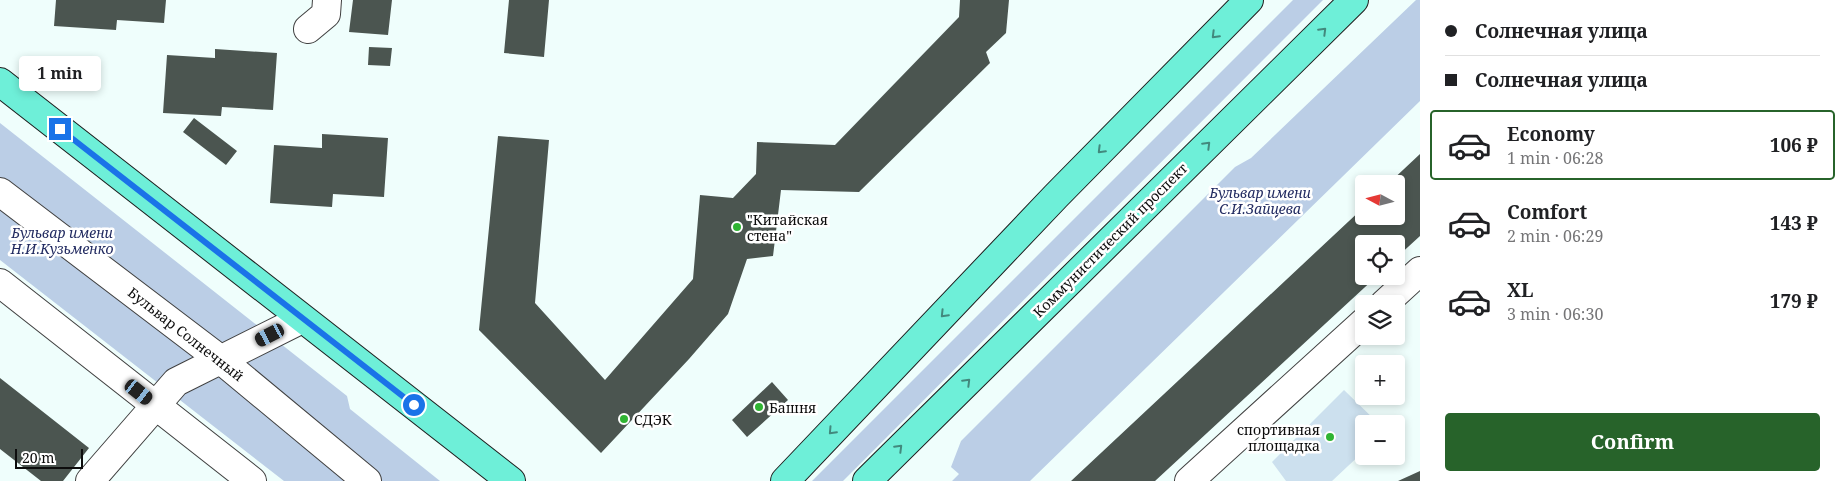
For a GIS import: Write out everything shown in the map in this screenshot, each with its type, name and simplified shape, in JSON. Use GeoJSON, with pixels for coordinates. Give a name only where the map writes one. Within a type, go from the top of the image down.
{"type":"FeatureCollection","features":[{"type":"Feature","properties":{"kind":"main road"},"geometry":{"type":"LineString","coordinates":[[785,481],[1056,196],[1249,0]]}},
{"type":"Feature","properties":{"kind":"main road","name":"Коммунистический проспект"},"geometry":{"type":"LineString","coordinates":[[867,481],[1354,0]]}},
{"type":"Feature","properties":{"kind":"main road"},"geometry":{"type":"LineString","coordinates":[[0,82],[511,481]]}},
{"type":"Feature","properties":{"kind":"street"},"geometry":{"type":"LineString","coordinates":[[308,29],[326,14],[327,0]]}},
{"type":"Feature","properties":{"kind":"street","name":"Бульвар Солнечный"},"geometry":{"type":"LineString","coordinates":[[0,192],[221,360],[367,481]]}},
{"type":"Feature","properties":{"kind":"street"},"geometry":{"type":"LineString","coordinates":[[1394,295],[1420,271]]}},
{"type":"Feature","properties":{"kind":"street"},"geometry":{"type":"LineString","coordinates":[[0,283],[252,481]]}},
{"type":"Feature","properties":{"kind":"street"},"geometry":{"type":"LineString","coordinates":[[90,481],[154,404],[176,382],[302,319]]}},
{"type":"Feature","properties":{"kind":"street"},"geometry":{"type":"LineString","coordinates":[[1189,481],[1355,330]]}},
{"type":"Feature","properties":{"kind":"green space"},"geometry":{"type":"Polygon","coordinates":[[[1293,0],[1323,0],[843,481],[812,481],[1293,0]]]}},
{"type":"Feature","properties":{"kind":"green space","name":"Бульвар имени С.И.Зайцева"},"geometry":{"type":"Polygon","coordinates":[[[1416,0],[1420,0],[1420,101],[1030,481],[952,481],[959,474],[951,467],[961,441],[1235,167],[1251,158],[1416,0]]]}},
{"type":"Feature","properties":{"kind":"green space","name":"Бульвар имени Н.И.Кузьменко"},"geometry":{"type":"Polygon","coordinates":[[[0,123],[347,396],[350,409],[440,481],[284,481],[0,260],[0,123]]]}},
{"type":"Feature","properties":{"kind":"shaded area","name":"спортивная площадка"},"geometry":{"type":"Polygon","coordinates":[[[1344,390],[1355,401],[1355,405],[1359,405],[1370,415],[1355,415],[1355,459],[1332,481],[1286,481],[1272,462],[1344,390]]]}},
{"type":"Feature","properties":{"kind":"building"},"geometry":{"type":"Polygon","coordinates":[[[56,0],[166,0],[164,23],[117,20],[116,30],[54,26],[56,0]]]}},
{"type":"Feature","properties":{"kind":"building"},"geometry":{"type":"Polygon","coordinates":[[[353,0],[392,0],[388,35],[349,32],[353,0]]]}},
{"type":"Feature","properties":{"kind":"building"},"geometry":{"type":"Polygon","coordinates":[[[509,0],[549,0],[544,57],[504,53],[509,0]]]}},
{"type":"Feature","properties":{"kind":"building","name":"\"Китайская стена\""},"geometry":{"type":"Polygon","coordinates":[[[960,0],[1009,0],[1006,33],[986,52],[990,63],[859,192],[781,190],[773,256],[747,259],[728,314],[689,359],[601,453],[479,330],[498,136],[549,140],[535,303],[605,380],[693,279],[700,195],[733,198],[756,174],[757,142],[835,145],[959,17],[960,0]]]}},
{"type":"Feature","properties":{"kind":"building"},"geometry":{"type":"Polygon","coordinates":[[[369,47],[392,48],[390,66],[368,65],[369,47]]]}},
{"type":"Feature","properties":{"kind":"building"},"geometry":{"type":"Polygon","coordinates":[[[215,49],[277,53],[273,110],[222,107],[221,116],[163,113],[167,55],[215,58],[215,49]]]}},
{"type":"Feature","properties":{"kind":"building"},"geometry":{"type":"Polygon","coordinates":[[[194,118],[237,151],[226,165],[183,132],[194,118]]]}},
{"type":"Feature","properties":{"kind":"building"},"geometry":{"type":"Polygon","coordinates":[[[322,134],[388,138],[384,197],[333,194],[332,207],[270,203],[274,145],[322,148],[322,134]]]}},
{"type":"Feature","properties":{"kind":"building"},"geometry":{"type":"Polygon","coordinates":[[[1420,154],[1420,236],[1405,250],[1405,235],[1355,235],[1355,285],[1367,285],[1155,481],[1071,481],[1355,215],[1355,225],[1405,225],[1405,175],[1398,175],[1420,154]]]}},
{"type":"Feature","properties":{"kind":"building"},"geometry":{"type":"Polygon","coordinates":[[[0,378],[89,448],[63,481],[41,481],[0,449],[0,378]]]}},
{"type":"Feature","properties":{"kind":"building"},"geometry":{"type":"Polygon","coordinates":[[[772,382],[788,400],[747,437],[732,420],[772,382]]]}},
{"type":"Feature","properties":{"kind":"building"},"geometry":{"type":"Polygon","coordinates":[[[1420,471],[1420,481],[1398,481],[1420,471]]]}},
{"type":"Feature","properties":{"kind":"place","name":"\"Китайская стена\""},"geometry":{"type":"Point","coordinates":[737,227]}},
{"type":"Feature","properties":{"kind":"place","name":"Башня"},"geometry":{"type":"Point","coordinates":[759,407]}},
{"type":"Feature","properties":{"kind":"place","name":"СДЭК"},"geometry":{"type":"Point","coordinates":[624,419]}},
{"type":"Feature","properties":{"kind":"place","name":"спортивная площадка"},"geometry":{"type":"Point","coordinates":[1330,437]}},
{"type":"Feature","properties":{"kind":"route"},"geometry":{"type":"LineString","coordinates":[[60,129],[414,405]]}}]}
